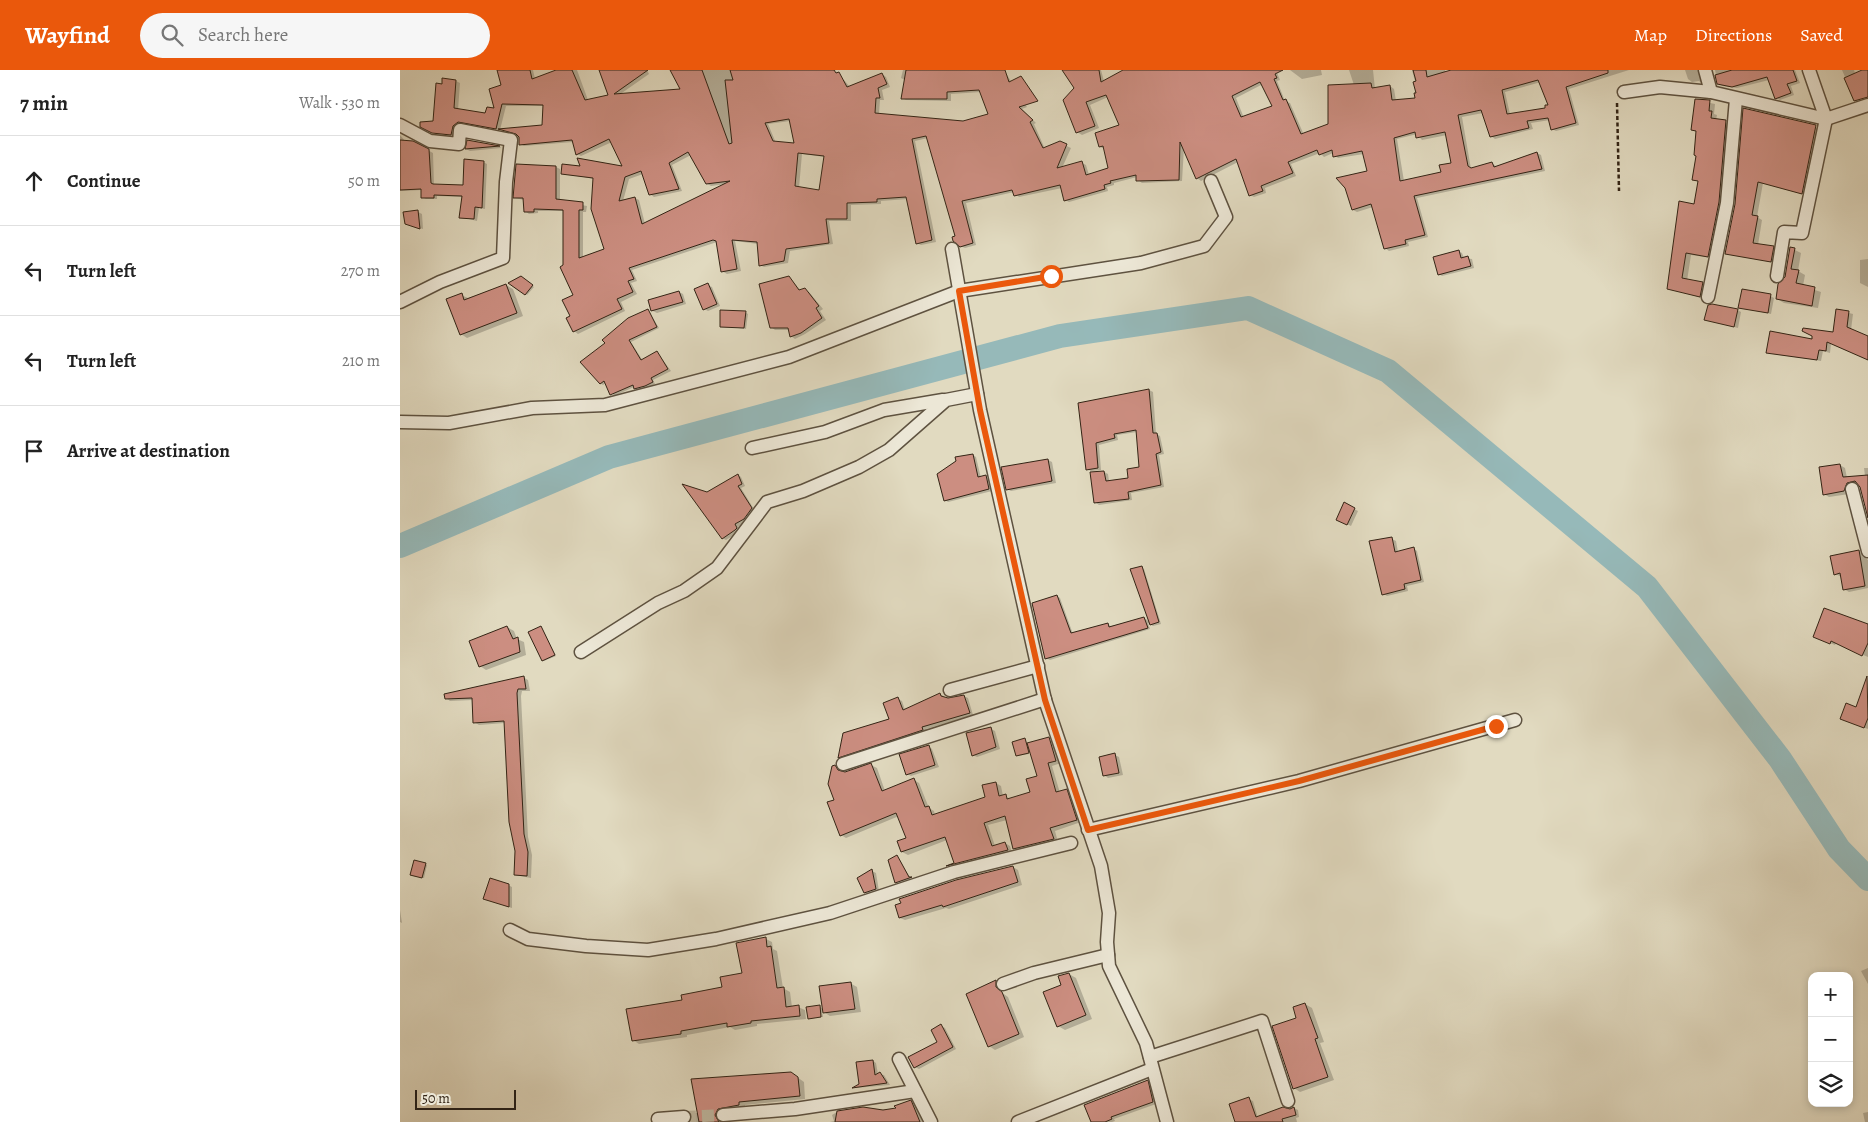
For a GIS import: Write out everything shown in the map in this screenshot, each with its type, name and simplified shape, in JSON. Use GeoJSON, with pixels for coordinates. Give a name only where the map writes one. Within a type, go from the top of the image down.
{"type":"FeatureCollection","features":[{"type":"Feature","properties":{"kind":"street"},"geometry":{"type":"LineString","coordinates":[[1705,70],[1711,92]]}},
{"type":"Feature","properties":{"kind":"street"},"geometry":{"type":"LineString","coordinates":[[1777,276],[1784,232],[1802,233],[1826,118],[1809,70]]}},
{"type":"Feature","properties":{"kind":"street"},"geometry":{"type":"LineString","coordinates":[[1624,92],[1660,87],[1711,92],[1826,118],[1868,106]]}},
{"type":"Feature","properties":{"kind":"street"},"geometry":{"type":"LineString","coordinates":[[1708,297],[1727,203],[1736,99]]}},
{"type":"Feature","properties":{"kind":"street"},"geometry":{"type":"LineString","coordinates":[[400,125],[430,141],[459,144],[460,130],[511,140],[503,258],[440,282],[400,302]]}},
{"type":"Feature","properties":{"kind":"street"},"geometry":{"type":"LineString","coordinates":[[400,422],[449,423],[532,408],[605,405],[789,357],[959,291],[1141,263],[1204,246],[1226,217],[1211,180]]}},
{"type":"Feature","properties":{"kind":"street"},"geometry":{"type":"LineString","coordinates":[[952,249],[980,410],[1045,699],[1100,866],[1109,913],[1109,966],[1146,1043],[1168,1122]]}},
{"type":"Feature","properties":{"kind":"street"},"geometry":{"type":"LineString","coordinates":[[752,448],[825,432],[884,410],[977,394]]}},
{"type":"Feature","properties":{"kind":"street"},"geometry":{"type":"LineString","coordinates":[[582,652],[658,603],[684,591],[717,568],[767,502],[803,491],[860,467],[889,450],[946,400]]}},
{"type":"Feature","properties":{"kind":"street"},"geometry":{"type":"LineString","coordinates":[[1852,489],[1868,551]]}},
{"type":"Feature","properties":{"kind":"street"},"geometry":{"type":"LineString","coordinates":[[950,690],[1038,666]]}},
{"type":"Feature","properties":{"kind":"street"},"geometry":{"type":"LineString","coordinates":[[843,764],[1045,699]]}},
{"type":"Feature","properties":{"kind":"street"},"geometry":{"type":"LineString","coordinates":[[1088,830],[1299,781],[1515,720]]}},
{"type":"Feature","properties":{"kind":"street"},"geometry":{"type":"LineString","coordinates":[[510,930],[528,939],[586,946],[648,950],[716,939],[830,913],[954,872],[1071,843]]}},
{"type":"Feature","properties":{"kind":"street"},"geometry":{"type":"LineString","coordinates":[[1004,984],[1034,974],[1108,955]]}},
{"type":"Feature","properties":{"kind":"street"},"geometry":{"type":"LineString","coordinates":[[1018,1122],[1151,1063],[1262,1021],[1288,1101]]}},
{"type":"Feature","properties":{"kind":"street"},"geometry":{"type":"LineString","coordinates":[[899,1059],[931,1122]]}},
{"type":"Feature","properties":{"kind":"street"},"geometry":{"type":"LineString","coordinates":[[723,1115],[795,1109],[915,1091]]}},
{"type":"Feature","properties":{"kind":"street"},"geometry":{"type":"LineString","coordinates":[[658,1119],[684,1117]]}},
{"type":"Feature","properties":{"kind":"path"},"geometry":{"type":"LineString","coordinates":[[1619,192],[1616,94],[1624,92]]}},
{"type":"Feature","properties":{"kind":"building"},"geometry":{"type":"Polygon","coordinates":[[[497,70],[530,70],[532,79],[556,70],[572,70],[585,100],[608,95],[599,70],[648,70],[614,94],[680,89],[670,70],[702,70],[729,144],[732,143],[725,80],[733,80],[730,70],[834,70],[836,73],[839,72],[847,87],[882,73],[887,84],[878,88],[880,98],[876,98],[875,113],[963,121],[988,114],[979,90],[947,92],[947,99],[901,99],[906,70],[1005,70],[1009,82],[1021,76],[1038,101],[1019,107],[1033,120],[1030,122],[1043,148],[1060,141],[1067,144],[1057,168],[1082,161],[1086,175],[1108,168],[1103,146],[1099,147],[1095,133],[1119,125],[1106,95],[1086,102],[1095,126],[1076,133],[1063,100],[1074,88],[1062,70],[1099,70],[1101,82],[1123,70],[1283,70],[1275,74],[1277,78],[1274,79],[1283,100],[1286,99],[1301,134],[1328,124],[1328,85],[1371,83],[1372,88],[1390,85],[1392,100],[1415,98],[1414,93],[1416,93],[1413,82],[1416,81],[1413,70],[1426,70],[1427,77],[1451,70],[1608,70],[1608,73],[1566,87],[1576,123],[1551,130],[1548,118],[1527,121],[1529,128],[1490,137],[1481,110],[1458,115],[1468,166],[1471,168],[1492,162],[1494,167],[1537,152],[1542,169],[1414,196],[1425,235],[1405,240],[1406,244],[1384,249],[1371,204],[1352,210],[1345,188],[1336,178],[1367,171],[1362,151],[1333,157],[1332,150],[1319,155],[1317,150],[1288,162],[1293,173],[1261,186],[1263,191],[1249,196],[1236,159],[1196,179],[1180,142],[1179,180],[1136,181],[1136,175],[1110,181],[1111,183],[1104,185],[1105,189],[1064,201],[1060,185],[1014,196],[1012,190],[962,201],[973,243],[960,247],[953,241],[952,237],[955,236],[926,136],[912,139],[932,240],[916,244],[906,197],[877,199],[877,202],[847,203],[847,219],[826,219],[829,243],[786,249],[784,261],[759,266],[757,242],[732,240],[737,269],[721,272],[716,241],[713,240],[629,268],[634,279],[628,281],[633,292],[617,299],[622,309],[573,332],[566,318],[570,316],[562,300],[573,295],[560,267],[563,265],[563,210],[534,209],[534,212],[524,212],[523,198],[513,198],[516,164],[556,166],[556,199],[583,202],[583,210],[579,210],[579,258],[604,249],[591,209],[593,178],[561,174],[562,164],[580,166],[577,158],[622,166],[609,139],[576,155],[572,140],[519,145],[519,137],[516,134],[498,129],[542,125],[543,105],[502,104],[496,129],[458,122],[453,126],[451,135],[432,133],[420,127],[420,122],[433,121],[436,83],[442,84],[442,78],[456,80],[454,108],[485,113],[487,107],[494,108],[489,89],[501,85],[497,70]],[[1538,80],[1502,90],[1507,114],[1545,108],[1545,105],[1548,105],[1538,80]],[[1260,82],[1232,96],[1241,117],[1272,106],[1260,82]],[[789,119],[765,123],[773,141],[794,143],[789,119]],[[1415,132],[1394,138],[1400,181],[1441,172],[1439,165],[1451,163],[1445,132],[1416,138],[1415,132]],[[688,152],[669,163],[679,189],[649,195],[641,171],[625,177],[619,201],[635,197],[642,224],[730,181],[706,184],[688,152]],[[798,153],[795,186],[819,190],[824,156],[798,153]]]}},
{"type":"Feature","properties":{"kind":"building"},"geometry":{"type":"Polygon","coordinates":[[[1732,70],[1793,70],[1797,81],[1787,84],[1791,93],[1775,99],[1767,77],[1732,87],[1717,84],[1715,75],[1732,70]]]}},
{"type":"Feature","properties":{"kind":"building"},"geometry":{"type":"Polygon","coordinates":[[[1862,70],[1868,70],[1868,97],[1854,101],[1844,78],[1862,70]]]}},
{"type":"Feature","properties":{"kind":"building"},"geometry":{"type":"Polygon","coordinates":[[[1695,99],[1710,100],[1709,111],[1712,111],[1711,118],[1726,120],[1719,202],[1708,257],[1686,253],[1682,278],[1703,282],[1700,297],[1667,289],[1679,201],[1694,204],[1698,181],[1692,180],[1696,156],[1694,155],[1696,131],[1691,130],[1695,99]]]}},
{"type":"Feature","properties":{"kind":"building"},"geometry":{"type":"Polygon","coordinates":[[[1743,108],[1816,125],[1802,194],[1758,182],[1752,215],[1758,216],[1753,243],[1774,246],[1771,262],[1725,254],[1735,204],[1743,108]]]}},
{"type":"Feature","properties":{"kind":"building"},"geometry":{"type":"Polygon","coordinates":[[[400,140],[413,141],[429,149],[431,183],[433,184],[463,185],[464,159],[484,161],[482,208],[475,207],[474,219],[459,218],[462,196],[434,195],[434,198],[421,198],[421,189],[400,190],[400,140]]]}},
{"type":"Feature","properties":{"kind":"building"},"geometry":{"type":"Polygon","coordinates":[[[467,140],[500,146],[465,149],[467,140]]]}},
{"type":"Feature","properties":{"kind":"building"},"geometry":{"type":"Polygon","coordinates":[[[418,210],[420,229],[405,224],[403,212],[418,210]]]}},
{"type":"Feature","properties":{"kind":"building"},"geometry":{"type":"Polygon","coordinates":[[[1790,247],[1795,248],[1791,269],[1799,270],[1796,283],[1815,287],[1812,306],[1776,299],[1778,284],[1785,277],[1790,247]]]}},
{"type":"Feature","properties":{"kind":"building"},"geometry":{"type":"Polygon","coordinates":[[[1459,250],[1461,258],[1468,256],[1471,266],[1438,275],[1433,257],[1459,250]]]}},
{"type":"Feature","properties":{"kind":"building"},"geometry":{"type":"Polygon","coordinates":[[[521,276],[533,285],[525,295],[508,283],[521,276]]]}},
{"type":"Feature","properties":{"kind":"building"},"geometry":{"type":"Polygon","coordinates":[[[789,276],[799,290],[805,288],[819,306],[816,308],[822,318],[801,333],[790,337],[788,328],[770,328],[759,284],[789,276]]]}},
{"type":"Feature","properties":{"kind":"building"},"geometry":{"type":"Polygon","coordinates":[[[708,283],[717,304],[703,310],[694,289],[708,283]]]}},
{"type":"Feature","properties":{"kind":"building"},"geometry":{"type":"Polygon","coordinates":[[[506,284],[517,313],[460,335],[446,299],[462,293],[464,300],[506,284]]]}},
{"type":"Feature","properties":{"kind":"building"},"geometry":{"type":"Polygon","coordinates":[[[1742,289],[1771,294],[1768,313],[1738,308],[1742,289]]]}},
{"type":"Feature","properties":{"kind":"building"},"geometry":{"type":"Polygon","coordinates":[[[679,291],[683,302],[651,311],[648,300],[679,291]]]}},
{"type":"Feature","properties":{"kind":"building"},"geometry":{"type":"Polygon","coordinates":[[[1712,304],[1738,309],[1734,327],[1704,320],[1708,305],[1712,304]]]}},
{"type":"Feature","properties":{"kind":"building"},"geometry":{"type":"Polygon","coordinates":[[[648,309],[657,327],[629,340],[641,360],[657,351],[668,369],[651,378],[653,382],[645,386],[634,389],[633,385],[610,395],[604,381],[600,384],[580,362],[605,343],[602,340],[628,318],[648,309]]]}},
{"type":"Feature","properties":{"kind":"building"},"geometry":{"type":"Polygon","coordinates":[[[1836,309],[1849,311],[1847,327],[1868,336],[1868,360],[1827,342],[1826,351],[1819,350],[1817,360],[1766,353],[1770,331],[1812,339],[1812,336],[1802,331],[1803,328],[1833,332],[1836,309]]]}},
{"type":"Feature","properties":{"kind":"building"},"geometry":{"type":"Polygon","coordinates":[[[720,310],[746,311],[744,328],[720,327],[720,310]]]}},
{"type":"Feature","properties":{"kind":"building"},"geometry":{"type":"Polygon","coordinates":[[[1149,389],[1153,433],[1157,433],[1161,452],[1156,454],[1161,485],[1128,492],[1129,499],[1094,503],[1090,472],[1104,471],[1106,481],[1128,478],[1127,469],[1139,467],[1136,430],[1114,434],[1115,438],[1096,443],[1098,468],[1086,470],[1078,403],[1149,389]]]}},
{"type":"Feature","properties":{"kind":"building"},"geometry":{"type":"Polygon","coordinates":[[[973,454],[978,477],[986,475],[989,489],[944,501],[937,474],[956,461],[955,457],[973,454]]]}},
{"type":"Feature","properties":{"kind":"building"},"geometry":{"type":"Polygon","coordinates":[[[1048,459],[1052,481],[1006,490],[1001,467],[1048,459]]]}},
{"type":"Feature","properties":{"kind":"building"},"geometry":{"type":"Polygon","coordinates":[[[1840,464],[1843,477],[1868,475],[1868,518],[1860,487],[1855,481],[1847,483],[1844,491],[1823,495],[1819,467],[1840,464]]]}},
{"type":"Feature","properties":{"kind":"building"},"geometry":{"type":"Polygon","coordinates":[[[738,474],[742,484],[738,486],[752,508],[744,519],[735,524],[737,528],[722,539],[682,484],[707,492],[738,474]]]}},
{"type":"Feature","properties":{"kind":"building"},"geometry":{"type":"Polygon","coordinates":[[[1344,502],[1355,508],[1347,525],[1336,520],[1344,502]]]}},
{"type":"Feature","properties":{"kind":"building"},"geometry":{"type":"Polygon","coordinates":[[[1392,537],[1395,552],[1414,547],[1421,580],[1404,584],[1405,589],[1382,595],[1369,541],[1392,537]]]}},
{"type":"Feature","properties":{"kind":"building"},"geometry":{"type":"Polygon","coordinates":[[[1859,550],[1865,586],[1843,590],[1840,573],[1834,575],[1830,556],[1859,550]]]}},
{"type":"Feature","properties":{"kind":"building"},"geometry":{"type":"Polygon","coordinates":[[[1142,566],[1159,622],[1150,625],[1130,569],[1142,566]]]}},
{"type":"Feature","properties":{"kind":"building"},"geometry":{"type":"Polygon","coordinates":[[[1057,595],[1071,633],[1108,623],[1109,627],[1144,617],[1148,628],[1045,659],[1032,603],[1057,595]]]}},
{"type":"Feature","properties":{"kind":"building"},"geometry":{"type":"Polygon","coordinates":[[[1824,608],[1868,624],[1868,643],[1862,656],[1831,641],[1830,644],[1813,637],[1824,608]]]}},
{"type":"Feature","properties":{"kind":"building"},"geometry":{"type":"Polygon","coordinates":[[[507,626],[513,639],[518,637],[520,652],[479,667],[469,641],[507,626]]]}},
{"type":"Feature","properties":{"kind":"building"},"geometry":{"type":"Polygon","coordinates":[[[541,626],[555,655],[542,661],[528,632],[541,626]]]}},
{"type":"Feature","properties":{"kind":"building"},"geometry":{"type":"Polygon","coordinates":[[[524,676],[526,689],[518,689],[517,693],[524,834],[528,852],[527,876],[514,875],[515,851],[509,822],[504,721],[473,723],[472,698],[445,699],[444,694],[524,676]]]}},
{"type":"Feature","properties":{"kind":"building"},"geometry":{"type":"Polygon","coordinates":[[[1867,676],[1868,718],[1864,728],[1840,719],[1846,703],[1856,707],[1867,676]]]}},
{"type":"Feature","properties":{"kind":"building"},"geometry":{"type":"Polygon","coordinates":[[[940,693],[941,696],[948,698],[964,695],[970,713],[922,727],[923,730],[838,758],[843,733],[889,719],[883,703],[898,697],[903,710],[940,693]]]}},
{"type":"Feature","properties":{"kind":"building"},"geometry":{"type":"Polygon","coordinates":[[[991,727],[996,747],[972,756],[966,733],[991,727]]]}},
{"type":"Feature","properties":{"kind":"building"},"geometry":{"type":"Polygon","coordinates":[[[1049,737],[1056,761],[1048,763],[1056,792],[1067,789],[1077,820],[1050,828],[1054,839],[1013,849],[1005,816],[984,823],[992,846],[1005,842],[1008,850],[946,866],[954,863],[945,837],[901,852],[897,841],[906,838],[896,813],[840,836],[827,802],[834,800],[828,784],[832,766],[835,765],[838,770],[845,772],[871,763],[882,791],[914,778],[925,807],[929,806],[932,815],[985,797],[982,785],[996,782],[999,796],[1006,794],[1007,799],[1030,792],[1026,779],[1037,776],[1027,743],[1049,737]]]}},
{"type":"Feature","properties":{"kind":"building"},"geometry":{"type":"Polygon","coordinates":[[[1025,738],[1029,753],[1016,756],[1012,742],[1025,738]]]}},
{"type":"Feature","properties":{"kind":"building"},"geometry":{"type":"Polygon","coordinates":[[[929,745],[935,765],[906,775],[899,754],[929,745]]]}},
{"type":"Feature","properties":{"kind":"building"},"geometry":{"type":"Polygon","coordinates":[[[1115,753],[1119,773],[1103,776],[1099,757],[1115,753]]]}},
{"type":"Feature","properties":{"kind":"building"},"geometry":{"type":"Polygon","coordinates":[[[897,855],[909,877],[912,877],[895,883],[888,860],[897,855]]]}},
{"type":"Feature","properties":{"kind":"building"},"geometry":{"type":"Polygon","coordinates":[[[414,860],[426,863],[422,878],[410,875],[414,860]]]}},
{"type":"Feature","properties":{"kind":"building"},"geometry":{"type":"Polygon","coordinates":[[[1013,866],[1018,882],[943,907],[942,905],[899,918],[895,905],[901,903],[899,899],[956,880],[1013,866]]]}},
{"type":"Feature","properties":{"kind":"building"},"geometry":{"type":"Polygon","coordinates":[[[872,869],[876,889],[864,893],[857,878],[872,869]]]}},
{"type":"Feature","properties":{"kind":"building"},"geometry":{"type":"Polygon","coordinates":[[[490,878],[509,884],[509,907],[483,899],[490,878]]]}},
{"type":"Feature","properties":{"kind":"building"},"geometry":{"type":"Polygon","coordinates":[[[766,937],[767,947],[771,946],[777,988],[784,987],[786,1007],[799,1005],[800,1016],[751,1021],[751,1023],[727,1027],[727,1023],[681,1031],[681,1034],[632,1041],[626,1009],[682,1000],[681,995],[722,987],[720,977],[742,973],[736,943],[766,937]]]}},
{"type":"Feature","properties":{"kind":"building"},"geometry":{"type":"Polygon","coordinates":[[[1069,973],[1086,1015],[1057,1027],[1043,992],[1061,985],[1058,976],[1069,973]]]}},
{"type":"Feature","properties":{"kind":"building"},"geometry":{"type":"Polygon","coordinates":[[[996,980],[996,987],[1002,992],[1019,1034],[988,1047],[966,994],[996,980]]]}},
{"type":"Feature","properties":{"kind":"building"},"geometry":{"type":"Polygon","coordinates":[[[851,982],[855,1009],[823,1013],[819,986],[851,982]]]}},
{"type":"Feature","properties":{"kind":"building"},"geometry":{"type":"Polygon","coordinates":[[[1305,1003],[1318,1038],[1315,1039],[1328,1077],[1293,1089],[1272,1026],[1296,1018],[1293,1007],[1305,1003]]]}},
{"type":"Feature","properties":{"kind":"building"},"geometry":{"type":"Polygon","coordinates":[[[820,1005],[821,1017],[808,1019],[806,1007],[820,1005]]]}},
{"type":"Feature","properties":{"kind":"building"},"geometry":{"type":"Polygon","coordinates":[[[941,1024],[953,1047],[914,1068],[908,1057],[937,1042],[931,1030],[941,1024]]]}},
{"type":"Feature","properties":{"kind":"building"},"geometry":{"type":"Polygon","coordinates":[[[873,1060],[875,1075],[880,1072],[887,1083],[852,1088],[859,1084],[856,1062],[873,1060]]]}},
{"type":"Feature","properties":{"kind":"building"},"geometry":{"type":"Polygon","coordinates":[[[791,1072],[798,1077],[800,1096],[739,1102],[739,1105],[718,1109],[715,1115],[719,1122],[699,1122],[691,1079],[791,1072]]]}},
{"type":"Feature","properties":{"kind":"building"},"geometry":{"type":"Polygon","coordinates":[[[1148,1080],[1153,1102],[1111,1117],[1112,1119],[1105,1122],[1091,1122],[1084,1105],[1148,1080]]]}},
{"type":"Feature","properties":{"kind":"building"},"geometry":{"type":"Polygon","coordinates":[[[1249,1097],[1256,1117],[1283,1107],[1290,1109],[1294,1107],[1296,1115],[1282,1119],[1283,1122],[1235,1122],[1229,1104],[1249,1097]]]}},
{"type":"Feature","properties":{"kind":"building"},"geometry":{"type":"Polygon","coordinates":[[[911,1100],[920,1122],[835,1122],[837,1111],[863,1107],[883,1110],[896,1108],[894,1106],[911,1100]]]}},
{"type":"Feature","properties":{"kind":"waterway"},"geometry":{"type":"LineString","coordinates":[[400,546],[609,457],[1060,336],[1248,308],[1388,371],[1647,587],[1780,759],[1839,849],[1868,879]]}},
{"type":"Feature","properties":{"kind":"tunnel"},"geometry":{"type":"LineString","coordinates":[[684,1117],[723,1115]]}},
{"type":"Feature","properties":{"kind":"route"},"geometry":{"type":"LineString","coordinates":[[1051,276],[959,291],[980,410],[1045,700],[1088,830],[1299,781],[1496,726]]}}]}
